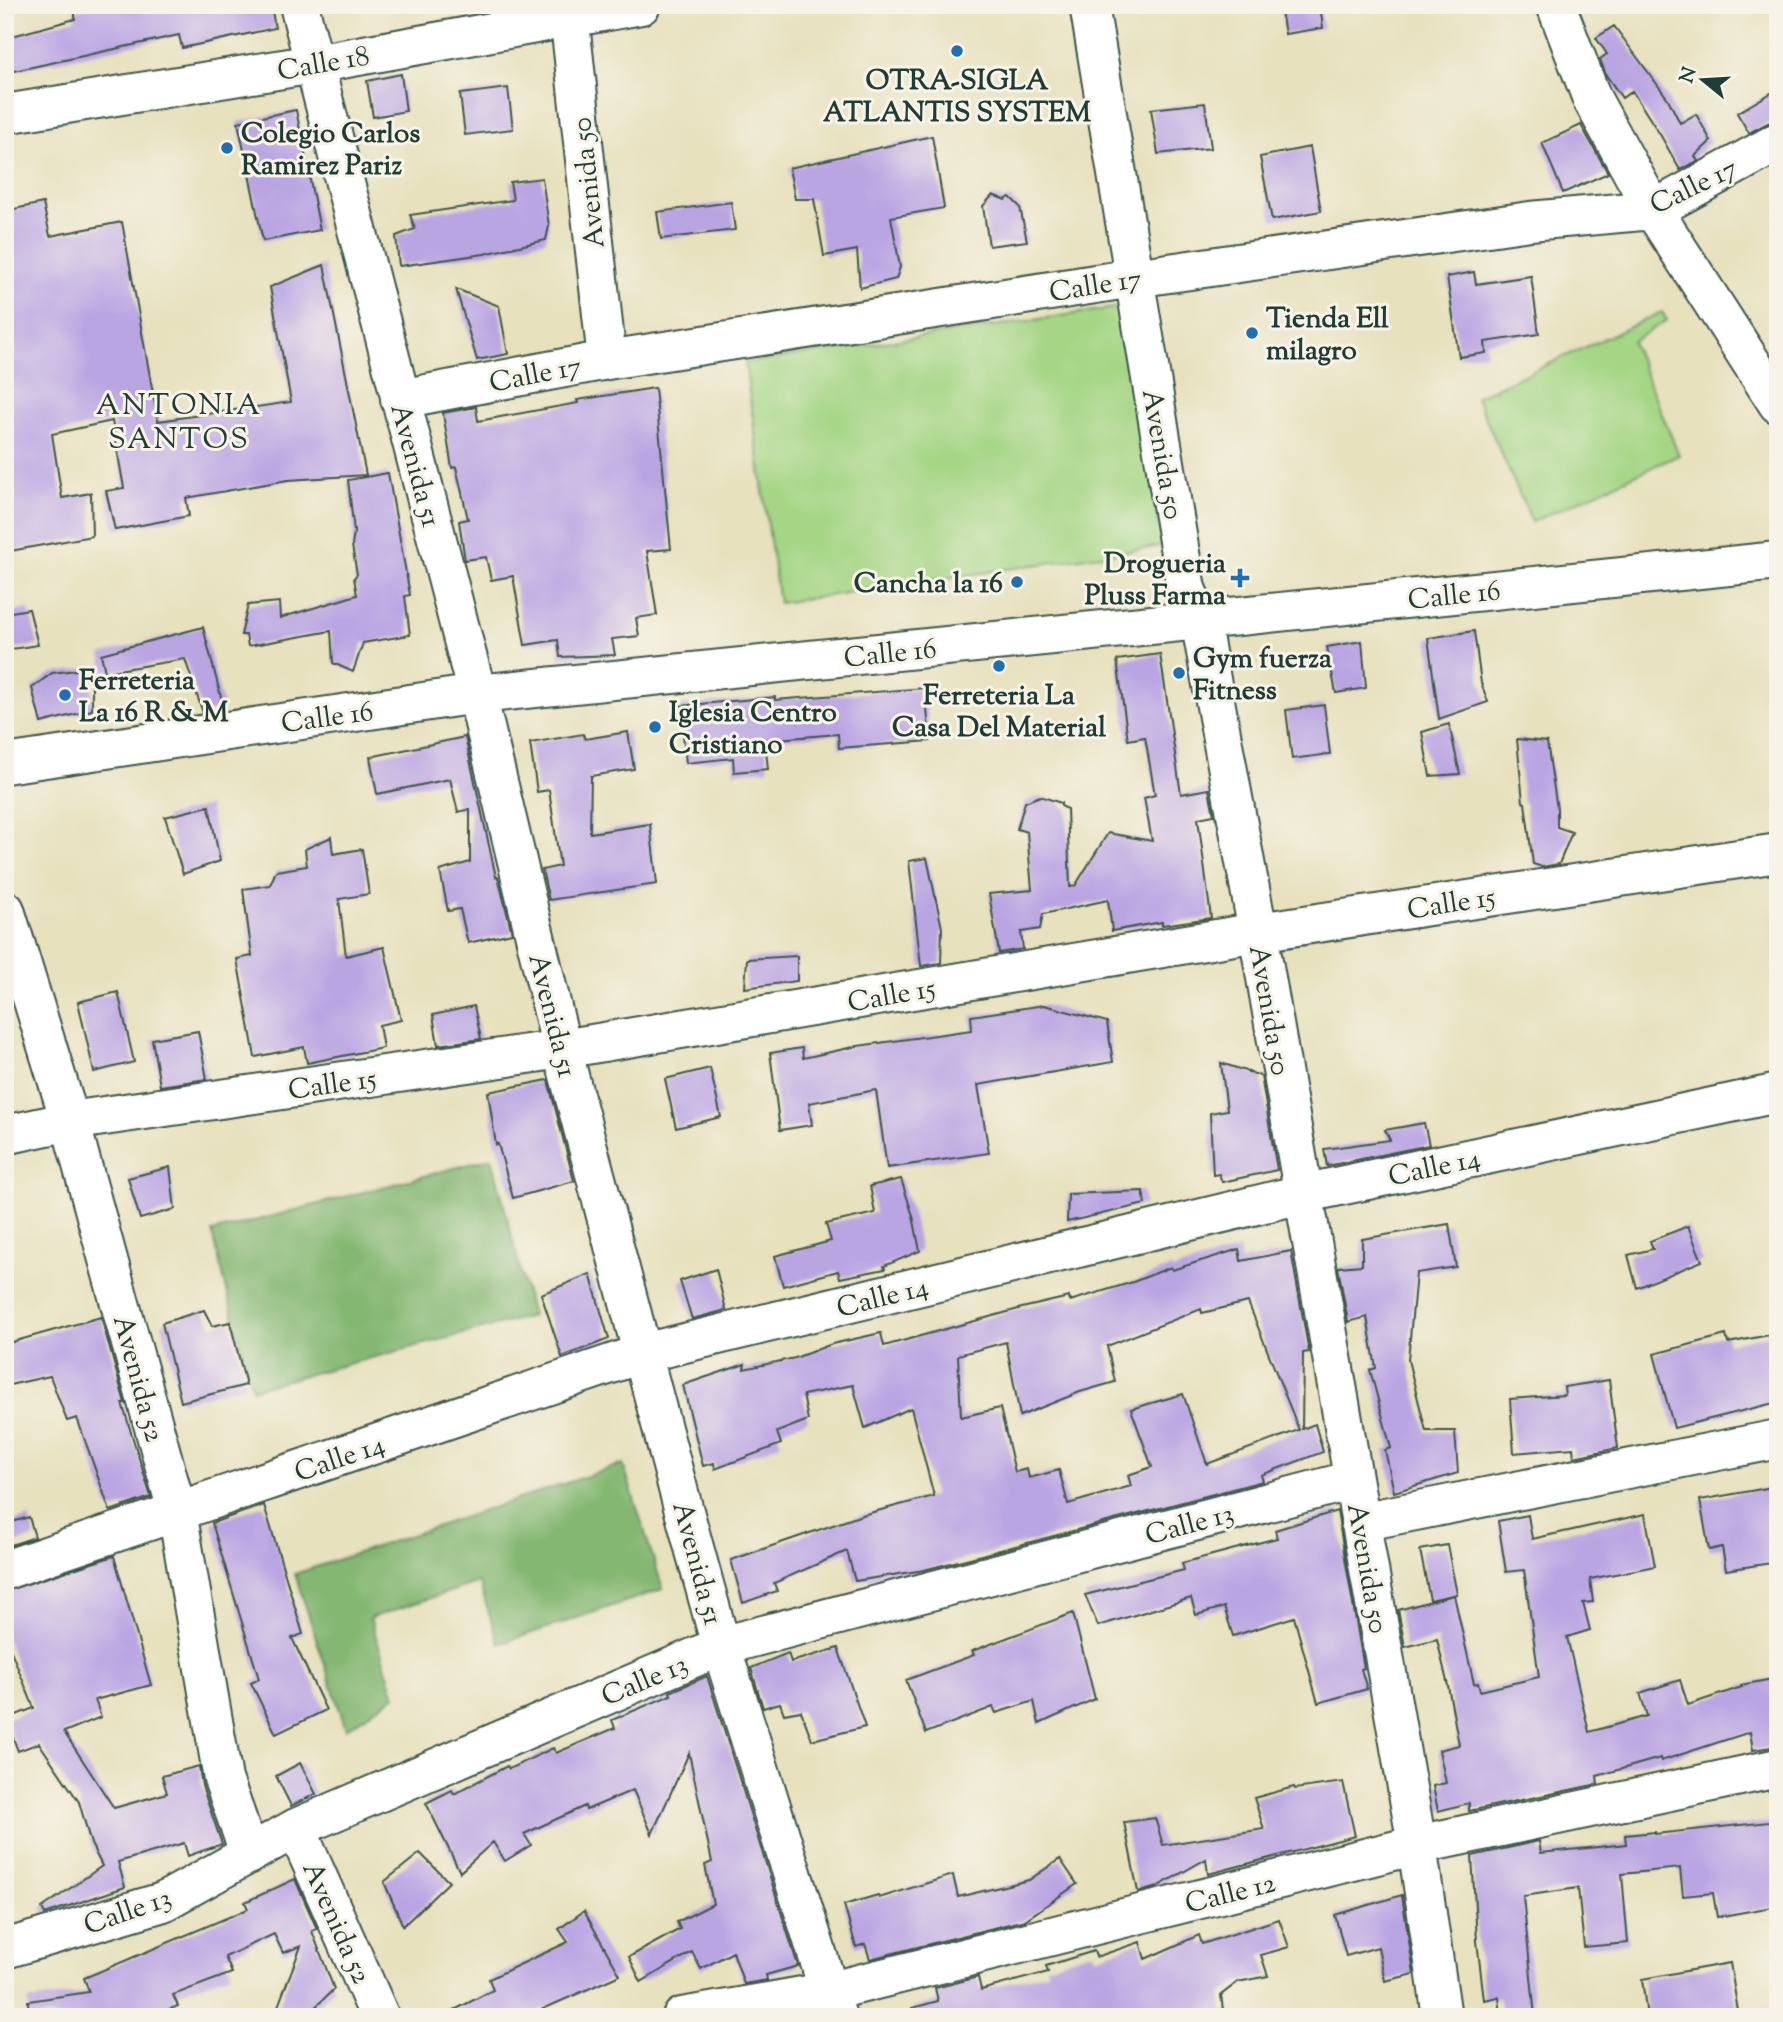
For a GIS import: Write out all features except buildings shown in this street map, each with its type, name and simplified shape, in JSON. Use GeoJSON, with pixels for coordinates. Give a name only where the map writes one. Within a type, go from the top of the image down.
{"type":"FeatureCollection","features":[{"type":"Feature","properties":{"kind":"street","name":"Avenida 51"},"geometry":{"type":"LineString","coordinates":[[299,5],[477,694],[562,1049],[721,1646],[834,2004]]}},
{"type":"Feature","properties":{"kind":"street","name":"Calle 18"},"geometry":{"type":"LineString","coordinates":[[5,114],[314,64],[569,12],[640,5]]}},
{"type":"Feature","properties":{"kind":"street","name":"Avenida 50"},"geometry":{"type":"LineString","coordinates":[[1089,5],[1186,589],[1200,620],[1258,932],[1417,1845],[1442,2017]]}},
{"type":"Feature","properties":{"kind":"street"},"geometry":{"type":"LineString","coordinates":[[1556,5],[1591,99],[1653,209],[1778,404]]}},
{"type":"Feature","properties":{"kind":"street","name":"Avenida 50"},"geometry":{"type":"LineString","coordinates":[[569,12],[607,360]]}},
{"type":"Feature","properties":{"kind":"street","name":"Calle 17"},"geometry":{"type":"LineString","coordinates":[[400,399],[607,360],[1134,278],[1530,221],[1653,209],[1778,142]]}},
{"type":"Feature","properties":{"kind":"street","name":"Calle 16"},"geometry":{"type":"LineString","coordinates":[[5,764],[477,694],[1778,561]]}},
{"type":"Feature","properties":{"kind":"street","name":"Calle 15"},"geometry":{"type":"LineString","coordinates":[[5,1135],[69,1121],[562,1049],[1258,932],[1778,853]]}},
{"type":"Feature","properties":{"kind":"street","name":"Avenida 52"},"geometry":{"type":"LineString","coordinates":[[5,910],[69,1121],[177,1511],[223,1779],[249,1853]]}},
{"type":"Feature","properties":{"kind":"street","name":"Calle 14"},"geometry":{"type":"LineString","coordinates":[[5,1570],[643,1353],[1302,1194],[1778,1093]]}},
{"type":"Feature","properties":{"kind":"street"},"geometry":{"type":"LineString","coordinates":[[1360,1522],[1778,1439]]}},
{"type":"Feature","properties":{"kind":"street","name":"Calle 13"},"geometry":{"type":"LineString","coordinates":[[5,1949],[163,1902],[296,1828],[721,1646],[1353,1480]]}},
{"type":"Feature","properties":{"kind":"street","name":"Calle 12"},"geometry":{"type":"LineString","coordinates":[[682,2017],[834,2004],[1417,1845],[1778,1768]]}},
{"type":"Feature","properties":{"kind":"street","name":"Avenida 52"},"geometry":{"type":"LineString","coordinates":[[296,1828],[380,2017]]}},
{"type":"Feature","properties":{"kind":"green space"},"geometry":{"type":"Polygon","coordinates":[[[1128,306],[1162,546],[779,603],[745,363],[1128,306]]]}},
{"type":"Feature","properties":{"kind":"green space"},"geometry":{"type":"Polygon","coordinates":[[[1662,312],[1667,320],[1632,342],[1679,455],[1532,522],[1476,397],[1662,312]]]}},
{"type":"Feature","properties":{"kind":"green space"},"geometry":{"type":"Polygon","coordinates":[[[492,1158],[532,1316],[252,1389],[212,1232],[492,1158]]]}},
{"type":"Feature","properties":{"kind":"green space"},"geometry":{"type":"Polygon","coordinates":[[[623,1464],[663,1589],[499,1644],[479,1582],[370,1618],[395,1696],[346,1729],[295,1574],[623,1464]]]}},
{"type":"Feature","properties":{"kind":"place","name":"OTRA-SIGLA ATLANTIS SYSTEM"},"geometry":{"type":"Point","coordinates":[957,51]}},
{"type":"Feature","properties":{"kind":"place","name":"Colegio Carlos Ramirez Pariz"},"geometry":{"type":"Point","coordinates":[227,148]}},
{"type":"Feature","properties":{"kind":"place","name":"Tienda Ell milagro"},"geometry":{"type":"Point","coordinates":[1252,333]}},
{"type":"Feature","properties":{"kind":"place","name":"Drogueria Pluss Farma"},"geometry":{"type":"Point","coordinates":[1240,578]}},
{"type":"Feature","properties":{"kind":"place","name":"Cancha la 16"},"geometry":{"type":"Point","coordinates":[1017,582]}},
{"type":"Feature","properties":{"kind":"place","name":"Ferreteria La Casa Del Material"},"geometry":{"type":"Point","coordinates":[999,666]}},
{"type":"Feature","properties":{"kind":"place","name":"Gym fuerza Fitness"},"geometry":{"type":"Point","coordinates":[1179,673]}},
{"type":"Feature","properties":{"kind":"place","name":"Ferreteria La 16 R & M"},"geometry":{"type":"Point","coordinates":[65,695]}},
{"type":"Feature","properties":{"kind":"place","name":"Iglesia Centro Cristiano"},"geometry":{"type":"Point","coordinates":[655,727]}},
{"type":"Feature","properties":{"kind":"district","name":"ANTONIA SANTOS"},"geometry":{"type":"Point","coordinates":[179,421]}}]}
